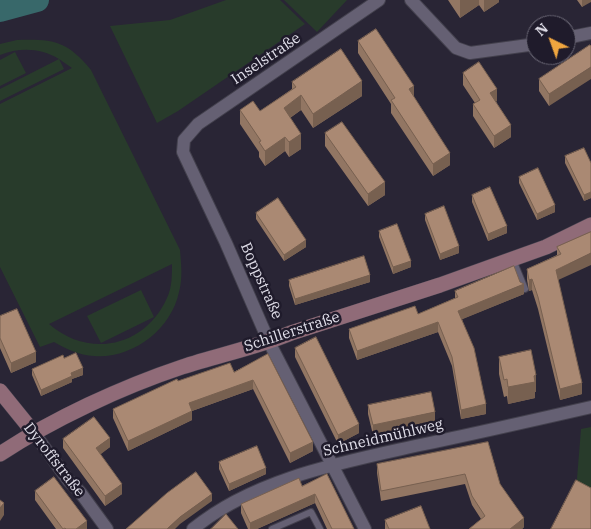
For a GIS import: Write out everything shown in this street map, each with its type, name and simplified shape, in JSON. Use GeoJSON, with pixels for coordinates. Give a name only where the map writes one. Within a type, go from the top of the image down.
{"type":"FeatureCollection","features":[{"type":"Feature","properties":{"kind":"main road","name":"Schillerstraße"},"geometry":{"type":"LineString","coordinates":[[0,454],[34,433],[107,397],[158,375],[200,361],[270,342],[291,333],[440,285],[551,245],[591,225]]}},
{"type":"Feature","properties":{"kind":"main road","name":"Dyroffstraße"},"geometry":{"type":"LineString","coordinates":[[0,392],[34,433]]}},
{"type":"Feature","properties":{"kind":"street","name":"Inselstraße"},"geometry":{"type":"LineString","coordinates":[[183,152],[184,140],[198,124],[379,0]]}},
{"type":"Feature","properties":{"kind":"street"},"geometry":{"type":"LineString","coordinates":[[411,0],[456,48],[470,53],[526,45]]}},
{"type":"Feature","properties":{"kind":"street"},"geometry":{"type":"LineString","coordinates":[[576,36],[591,33]]}},
{"type":"Feature","properties":{"kind":"street","name":"Boppstraße"},"geometry":{"type":"LineString","coordinates":[[183,152],[270,342],[365,529]]}},
{"type":"Feature","properties":{"kind":"street","name":"Schneidmühlweg"},"geometry":{"type":"LineString","coordinates":[[193,529],[244,498],[275,484],[332,464],[591,407]]}},
{"type":"Feature","properties":{"kind":"street","name":"Dyroffstraße"},"geometry":{"type":"LineString","coordinates":[[34,433],[107,529]]}},
{"type":"Feature","properties":{"kind":"lane"},"geometry":{"type":"LineString","coordinates":[[512,259],[525,289]]}},
{"type":"Feature","properties":{"kind":"lane"},"geometry":{"type":"LineString","coordinates":[[272,529],[311,512],[320,529]]}},
{"type":"Feature","properties":{"kind":"green space"},"geometry":{"type":"Polygon","coordinates":[[[226,0],[280,0],[305,24],[178,111],[157,123],[110,26],[170,20],[226,0]]]}},
{"type":"Feature","properties":{"kind":"green space"},"geometry":{"type":"Polygon","coordinates":[[[284,0],[347,0],[317,32],[284,0]]]}},
{"type":"Feature","properties":{"kind":"green space"},"geometry":{"type":"Polygon","coordinates":[[[17,40],[50,41],[75,53],[91,70],[180,250],[181,281],[175,306],[159,330],[148,339],[122,353],[94,356],[73,351],[54,342],[40,347],[0,267],[0,104],[72,68],[52,55],[38,51],[23,50],[0,55],[0,44],[17,40]],[[172,264],[49,324],[65,335],[81,342],[98,344],[115,342],[131,337],[145,328],[157,315],[167,298],[172,264]]]}},
{"type":"Feature","properties":{"kind":"green space"},"geometry":{"type":"Polygon","coordinates":[[[15,52],[26,73],[0,86],[0,60],[15,52]]]}},
{"type":"Feature","properties":{"kind":"green space"},"geometry":{"type":"Polygon","coordinates":[[[59,59],[64,69],[0,101],[0,89],[59,59]]]}},
{"type":"Feature","properties":{"kind":"green space"},"geometry":{"type":"Polygon","coordinates":[[[141,290],[154,317],[101,343],[87,316],[141,290]]]}},
{"type":"Feature","properties":{"kind":"green space"},"geometry":{"type":"Polygon","coordinates":[[[591,427],[591,499],[576,491],[581,429],[591,427]]]}},
{"type":"Feature","properties":{"kind":"building"},"geometry":{"type":"Polygon","coordinates":[[[376,29],[414,86],[409,89],[450,153],[433,164],[391,100],[395,98],[358,41],[376,29]]]}},
{"type":"Feature","properties":{"kind":"building"},"geometry":{"type":"Polygon","coordinates":[[[590,45],[591,67],[549,94],[539,79],[560,65],[576,65],[576,54],[590,45]]]}},
{"type":"Feature","properties":{"kind":"building"},"geometry":{"type":"Polygon","coordinates":[[[341,49],[362,81],[313,114],[301,95],[284,108],[301,134],[289,142],[285,137],[265,151],[259,142],[261,141],[240,110],[253,101],[260,111],[296,87],[292,82],[341,49]]]}},
{"type":"Feature","properties":{"kind":"building"},"geometry":{"type":"Polygon","coordinates":[[[479,62],[497,89],[490,93],[511,125],[494,136],[473,104],[480,100],[463,73],[479,62]]]}},
{"type":"Feature","properties":{"kind":"building"},"geometry":{"type":"Polygon","coordinates":[[[342,122],[385,182],[368,194],[325,133],[342,122]]]}},
{"type":"Feature","properties":{"kind":"building"},"geometry":{"type":"Polygon","coordinates":[[[584,148],[591,163],[591,192],[584,195],[565,156],[584,148]]]}},
{"type":"Feature","properties":{"kind":"building"},"geometry":{"type":"Polygon","coordinates":[[[538,168],[555,205],[537,214],[519,177],[538,168]]]}},
{"type":"Feature","properties":{"kind":"building"},"geometry":{"type":"Polygon","coordinates":[[[490,187],[507,226],[488,234],[472,195],[490,187]]]}},
{"type":"Feature","properties":{"kind":"building"},"geometry":{"type":"Polygon","coordinates":[[[278,198],[306,240],[284,255],[256,213],[278,198]]]}},
{"type":"Feature","properties":{"kind":"building"},"geometry":{"type":"Polygon","coordinates":[[[444,206],[459,246],[440,254],[425,214],[444,206]]]}},
{"type":"Feature","properties":{"kind":"building"},"geometry":{"type":"Polygon","coordinates":[[[397,224],[411,261],[393,267],[379,231],[397,224]]]}},
{"type":"Feature","properties":{"kind":"building"},"geometry":{"type":"Polygon","coordinates":[[[591,232],[591,253],[556,270],[582,383],[560,389],[538,297],[532,279],[529,280],[527,269],[561,254],[557,247],[591,232]]]}},
{"type":"Feature","properties":{"kind":"building"},"geometry":{"type":"Polygon","coordinates":[[[364,256],[370,275],[295,299],[289,280],[364,256]]]}},
{"type":"Feature","properties":{"kind":"building"},"geometry":{"type":"Polygon","coordinates":[[[514,266],[520,282],[524,284],[458,311],[474,348],[486,404],[461,410],[452,357],[438,322],[357,351],[349,329],[415,306],[418,314],[458,297],[455,291],[514,266]]]}},
{"type":"Feature","properties":{"kind":"building"},"geometry":{"type":"Polygon","coordinates":[[[17,309],[36,352],[11,363],[0,338],[0,316],[17,309]]]}},
{"type":"Feature","properties":{"kind":"building"},"geometry":{"type":"Polygon","coordinates":[[[316,337],[359,424],[338,435],[295,348],[316,337]]]}},
{"type":"Feature","properties":{"kind":"building"},"geometry":{"type":"Polygon","coordinates":[[[531,350],[536,375],[534,376],[535,382],[508,387],[507,379],[504,380],[499,357],[531,350]]]}},
{"type":"Feature","properties":{"kind":"building"},"geometry":{"type":"Polygon","coordinates":[[[76,353],[83,368],[71,373],[72,376],[41,390],[32,369],[63,355],[64,358],[76,353]]]}},
{"type":"Feature","properties":{"kind":"building"},"geometry":{"type":"Polygon","coordinates":[[[268,354],[313,442],[290,453],[253,380],[189,403],[192,411],[128,441],[113,409],[177,379],[178,381],[230,363],[234,372],[268,354]]]}},
{"type":"Feature","properties":{"kind":"building"},"geometry":{"type":"Polygon","coordinates":[[[431,392],[435,412],[373,425],[368,405],[431,392]]]}},
{"type":"Feature","properties":{"kind":"building"},"geometry":{"type":"Polygon","coordinates":[[[94,417],[110,438],[96,448],[122,484],[105,496],[63,439],[94,417]]]}},
{"type":"Feature","properties":{"kind":"building"},"geometry":{"type":"Polygon","coordinates":[[[488,442],[500,484],[524,518],[510,529],[469,529],[485,516],[472,496],[465,474],[381,491],[377,464],[488,442]]]}},
{"type":"Feature","properties":{"kind":"building"},"geometry":{"type":"Polygon","coordinates":[[[257,446],[266,468],[229,484],[219,462],[257,446]]]}},
{"type":"Feature","properties":{"kind":"building"},"geometry":{"type":"Polygon","coordinates":[[[196,472],[212,494],[167,529],[126,529],[167,493],[196,472]]]}},
{"type":"Feature","properties":{"kind":"building"},"geometry":{"type":"Polygon","coordinates":[[[327,474],[354,529],[332,529],[315,494],[250,523],[241,504],[299,478],[302,486],[327,474]]]}},
{"type":"Feature","properties":{"kind":"building"},"geometry":{"type":"Polygon","coordinates":[[[54,477],[87,521],[76,529],[63,529],[35,491],[54,477]]]}},
{"type":"Feature","properties":{"kind":"building"},"geometry":{"type":"Polygon","coordinates":[[[576,480],[591,488],[591,529],[551,529],[576,480]]]}},
{"type":"Feature","properties":{"kind":"building"},"geometry":{"type":"Polygon","coordinates":[[[0,500],[4,503],[0,508],[0,500]]]}},
{"type":"Feature","properties":{"kind":"building"},"geometry":{"type":"Polygon","coordinates":[[[421,506],[430,529],[389,529],[385,520],[421,506]]]}},
{"type":"Feature","properties":{"kind":"building"},"geometry":{"type":"Polygon","coordinates":[[[226,514],[238,529],[211,529],[226,514]]]}},
{"type":"Feature","properties":{"kind":"waterway"},"geometry":{"type":"LineString","coordinates":[[0,10],[37,0]]}}]}
